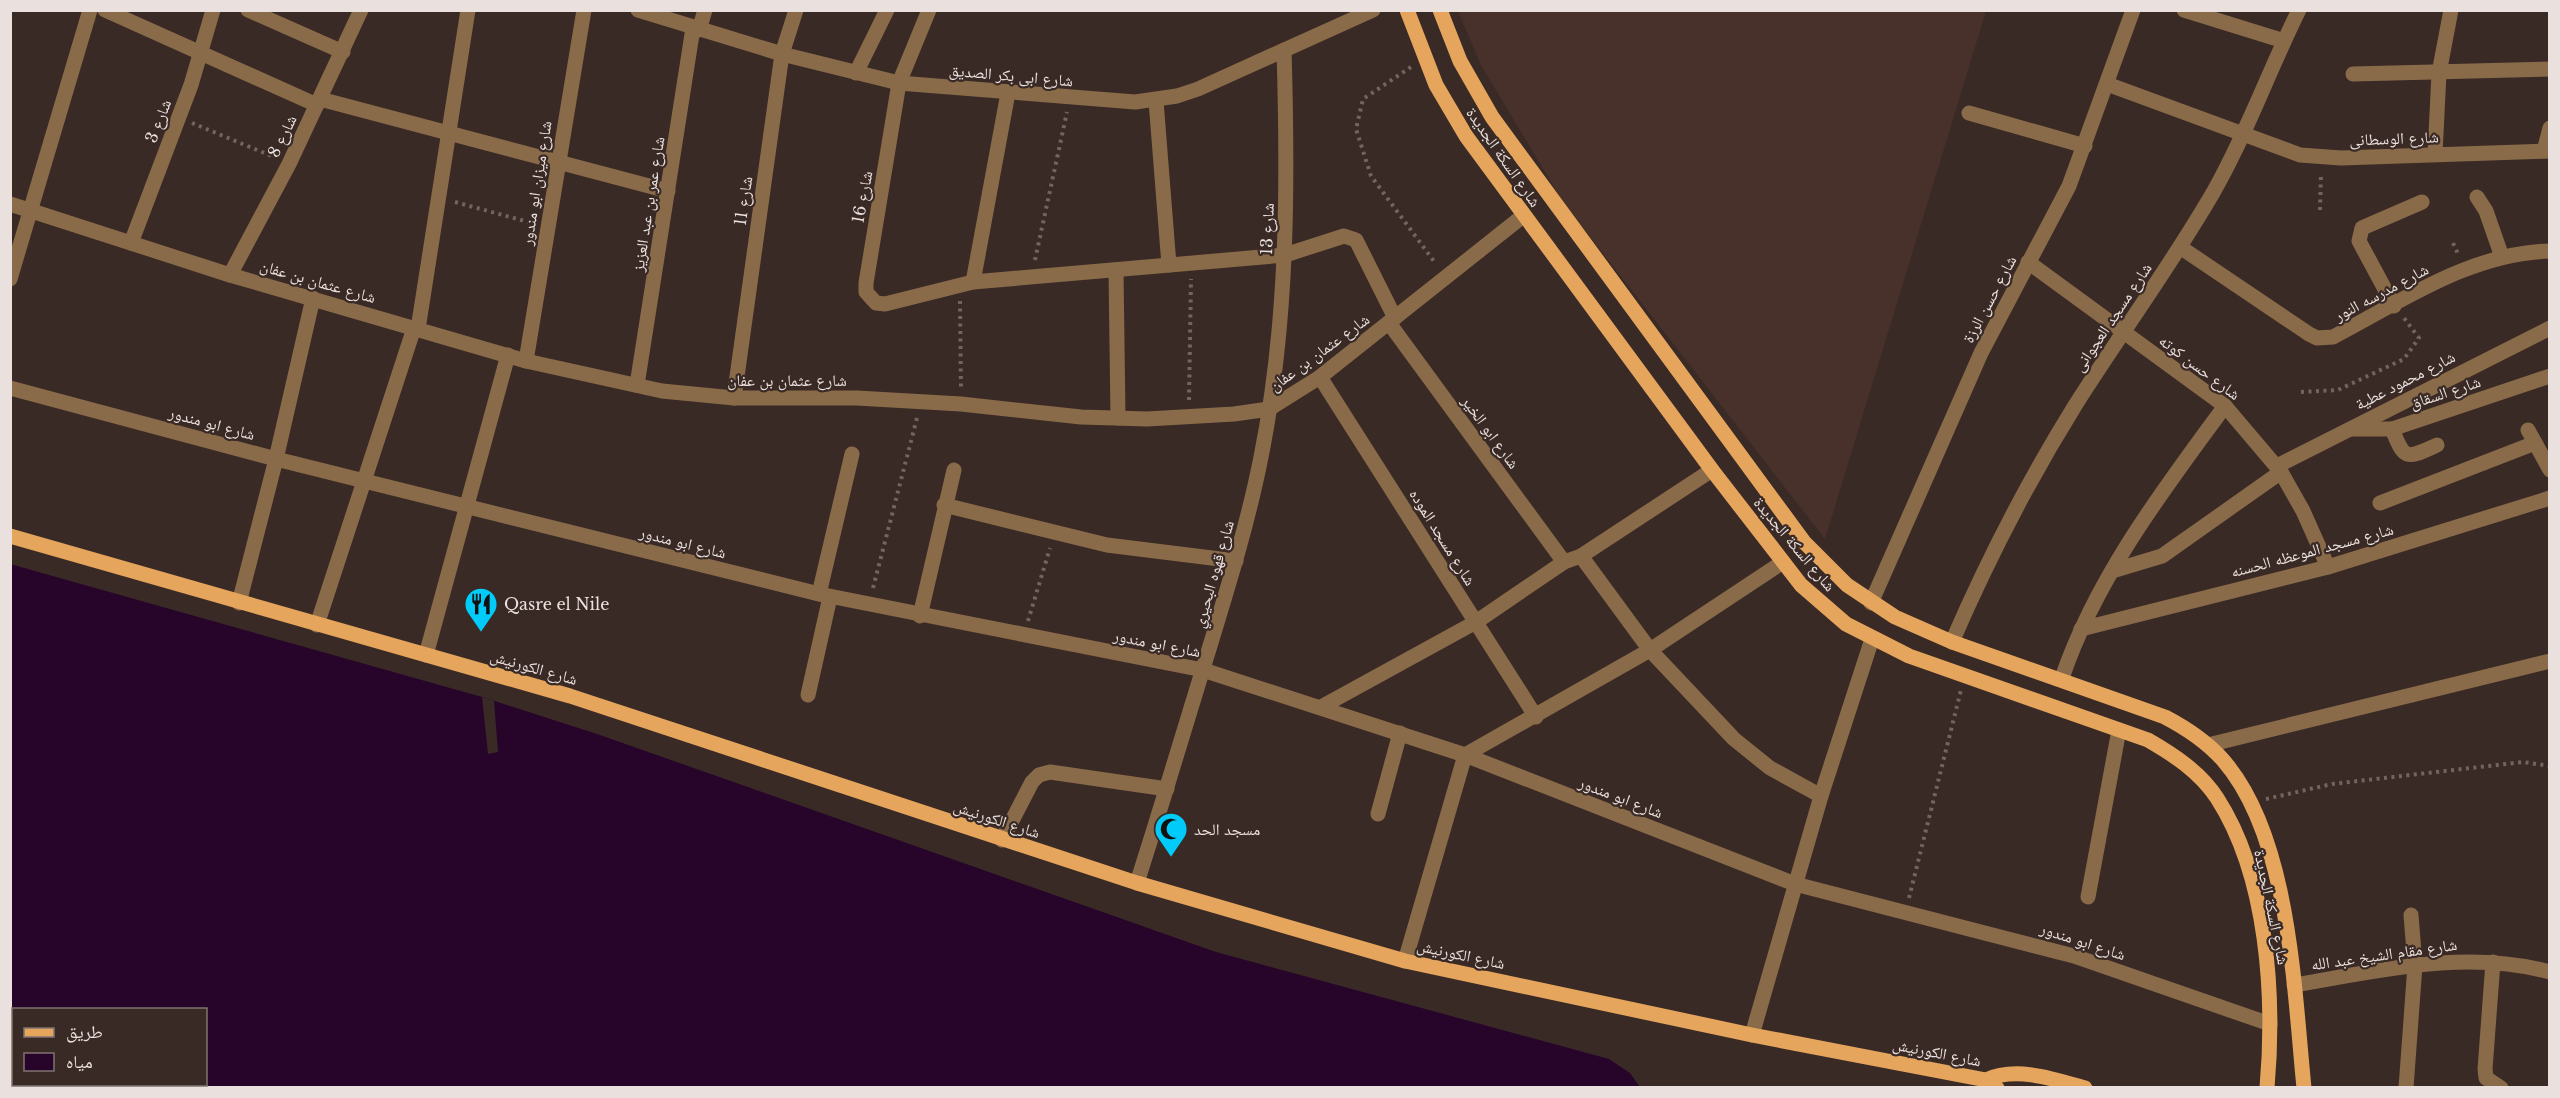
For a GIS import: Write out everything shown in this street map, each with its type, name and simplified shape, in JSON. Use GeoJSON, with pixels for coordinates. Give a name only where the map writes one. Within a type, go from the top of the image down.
{"type":"FeatureCollection","features":[{"type":"Feature","properties":{"kind":"main road","name":"شارع السكة الجديدة"},"geometry":{"type":"LineString","coordinates":[[1407,10],[1424,58],[1466,136],[1712,470],[1783,562],[1823,606],[1872,639],[1964,677],[2148,740],[2189,767],[2216,797],[2243,850],[2260,922],[2268,973],[2270,1024],[2266,1088]]}},
{"type":"Feature","properties":{"kind":"main road","name":"شارع السكة الجديدة"},"geometry":{"type":"LineString","coordinates":[[1440,10],[1475,90],[1548,196],[1804,542],[1825,564],[1871,603],[1920,629],[1952,642],[2062,678],[2165,717],[2208,745],[2234,774],[2253,806],[2274,866],[2294,985],[2304,1088]]}},
{"type":"Feature","properties":{"kind":"main road","name":"شارع الكورنيش"},"geometry":{"type":"LineString","coordinates":[[10,537],[570,696],[1137,883],[1405,961],[1991,1084],[2008,1073],[2021,1073],[2085,1088]]}},
{"type":"Feature","properties":{"kind":"street"},"geometry":{"type":"LineString","coordinates":[[10,279],[90,10]]}},
{"type":"Feature","properties":{"kind":"street"},"geometry":{"type":"LineString","coordinates":[[105,10],[319,102],[449,133],[668,191]]}},
{"type":"Feature","properties":{"kind":"street","name":"شارع 3"},"geometry":{"type":"LineString","coordinates":[[131,243],[202,52],[213,10]]}},
{"type":"Feature","properties":{"kind":"street"},"geometry":{"type":"LineString","coordinates":[[248,10],[343,52]]}},
{"type":"Feature","properties":{"kind":"street","name":"شارع 8"},"geometry":{"type":"LineString","coordinates":[[230,275],[289,164],[361,10]]}},
{"type":"Feature","properties":{"kind":"street"},"geometry":{"type":"LineString","coordinates":[[317,625],[416,328],[468,10]]}},
{"type":"Feature","properties":{"kind":"street","name":"شارع ميزان ابو مندور"},"geometry":{"type":"LineString","coordinates":[[526,361],[557,162],[584,10]]}},
{"type":"Feature","properties":{"kind":"street","name":"شارع ابى بكر الصديق"},"geometry":{"type":"LineString","coordinates":[[638,10],[782,54],[899,83],[1135,102],[1156,100],[1198,89],[1373,10]]}},
{"type":"Feature","properties":{"kind":"street","name":"شارع عمر بن عبد العزيز"},"geometry":{"type":"LineString","coordinates":[[637,385],[696,29],[705,10]]}},
{"type":"Feature","properties":{"kind":"street","name":"شارع 11"},"geometry":{"type":"LineString","coordinates":[[734,398],[782,54],[796,10]]}},
{"type":"Feature","properties":{"kind":"street"},"geometry":{"type":"LineString","coordinates":[[856,73],[887,10]]}},
{"type":"Feature","properties":{"kind":"street"},"geometry":{"type":"LineString","coordinates":[[899,83],[929,10]]}},
{"type":"Feature","properties":{"kind":"street","name":"شارع حسن الرزة"},"geometry":{"type":"LineString","coordinates":[[1871,603],[1981,352],[2069,186],[2133,10]]}},
{"type":"Feature","properties":{"kind":"street"},"geometry":{"type":"LineString","coordinates":[[2184,10],[2284,41]]}},
{"type":"Feature","properties":{"kind":"street","name":"شارع مسجد العجوانى"},"geometry":{"type":"LineString","coordinates":[[1952,642],[1989,556],[2031,480],[2123,332],[2180,247],[2244,136],[2284,41],[2300,10]]}},
{"type":"Feature","properties":{"kind":"street"},"geometry":{"type":"LineString","coordinates":[[2435,154],[2439,73],[2451,10]]}},
{"type":"Feature","properties":{"kind":"street","name":"شارع 13"},"geometry":{"type":"LineString","coordinates":[[1269,409],[1285,255],[1287,153],[1284,50]]}},
{"type":"Feature","properties":{"kind":"street"},"geometry":{"type":"LineString","coordinates":[[2353,74],[2550,69]]}},
{"type":"Feature","properties":{"kind":"street","name":"شارع 16"},"geometry":{"type":"LineString","coordinates":[[899,83],[866,283],[870,299],[885,304],[966,283]]}},
{"type":"Feature","properties":{"kind":"street","name":"شارع الوسطانى"},"geometry":{"type":"LineString","coordinates":[[2107,84],[2279,150],[2321,158],[2547,151]]}},
{"type":"Feature","properties":{"kind":"street"},"geometry":{"type":"LineString","coordinates":[[1008,93],[966,283],[1285,255]]}},
{"type":"Feature","properties":{"kind":"street"},"geometry":{"type":"LineString","coordinates":[[1156,100],[1168,265]]}},
{"type":"Feature","properties":{"kind":"street"},"geometry":{"type":"LineString","coordinates":[[1970,113],[2085,146]]}},
{"type":"Feature","properties":{"kind":"street"},"geometry":{"type":"LineString","coordinates":[[2547,151],[2550,128]]}},
{"type":"Feature","properties":{"kind":"street"},"geometry":{"type":"LineString","coordinates":[[2477,197],[2486,211],[2502,257]]}},
{"type":"Feature","properties":{"kind":"street"},"geometry":{"type":"LineString","coordinates":[[2394,306],[2359,241],[2359,234],[2362,228],[2422,202]]}},
{"type":"Feature","properties":{"kind":"street","name":"شارع عثمان بن عفان"},"geometry":{"type":"LineString","coordinates":[[10,204],[230,275],[526,361],[686,395],[961,404],[1118,418],[1188,418],[1269,409],[1320,377],[1524,216]]}},
{"type":"Feature","properties":{"kind":"street","name":"شارع ابو الخير"},"geometry":{"type":"LineString","coordinates":[[1285,255],[1344,236],[1350,236],[1356,240],[1392,321],[1564,562]]}},
{"type":"Feature","properties":{"kind":"street","name":"شارع مدرسه النور"},"geometry":{"type":"LineString","coordinates":[[2180,247],[2317,338],[2333,337],[2465,268],[2502,257],[2550,251]]}},
{"type":"Feature","properties":{"kind":"street","name":"شارع حسن كوته"},"geometry":{"type":"LineString","coordinates":[[2028,262],[2225,406],[2279,469],[2304,511],[2328,567]]}},
{"type":"Feature","properties":{"kind":"street"},"geometry":{"type":"LineString","coordinates":[[1116,270],[1118,418]]}},
{"type":"Feature","properties":{"kind":"street"},"geometry":{"type":"LineString","coordinates":[[238,603],[276,459],[313,298]]}},
{"type":"Feature","properties":{"kind":"street","name":"شارع محمود عطية"},"geometry":{"type":"LineString","coordinates":[[2112,571],[2162,556],[2279,469],[2349,428],[2550,328]]}},
{"type":"Feature","properties":{"kind":"street"},"geometry":{"type":"LineString","coordinates":[[426,655],[508,355]]}},
{"type":"Feature","properties":{"kind":"street","name":"شارع السقاق"},"geometry":{"type":"LineString","coordinates":[[2349,428],[2392,429],[2550,376]]}},
{"type":"Feature","properties":{"kind":"street","name":"شارع مسجد الموده"},"geometry":{"type":"LineString","coordinates":[[1320,377],[1536,717]]}},
{"type":"Feature","properties":{"kind":"street","name":"شارع ابو مندور"},"geometry":{"type":"LineString","coordinates":[[10,388],[466,508],[824,596],[1203,670],[1321,706],[1465,755],[1795,884],[2074,956],[2270,1024]]}},
{"type":"Feature","properties":{"kind":"street"},"geometry":{"type":"LineString","coordinates":[[2062,678],[2081,628],[2112,571],[2170,480],[2225,406]]}},
{"type":"Feature","properties":{"kind":"street","name":"شارع قهوه البحيري"},"geometry":{"type":"LineString","coordinates":[[1137,883],[1236,561],[1255,488],[1269,409]]}},
{"type":"Feature","properties":{"kind":"street"},"geometry":{"type":"LineString","coordinates":[[2392,429],[2406,456],[2412,456],[2437,445]]}},
{"type":"Feature","properties":{"kind":"street"},"geometry":{"type":"LineString","coordinates":[[2380,503],[2531,436],[2550,470]]}},
{"type":"Feature","properties":{"kind":"street"},"geometry":{"type":"LineString","coordinates":[[808,695],[824,596],[852,454]]}},
{"type":"Feature","properties":{"kind":"street"},"geometry":{"type":"LineString","coordinates":[[920,616],[944,505],[954,470]]}},
{"type":"Feature","properties":{"kind":"street"},"geometry":{"type":"LineString","coordinates":[[1321,706],[1476,622],[1564,562],[1581,556],[1712,470]]}},
{"type":"Feature","properties":{"kind":"street","name":"شارع مسجد الموعظه الحسنه"},"geometry":{"type":"LineString","coordinates":[[2081,628],[2328,567],[2550,498]]}},
{"type":"Feature","properties":{"kind":"street"},"geometry":{"type":"LineString","coordinates":[[944,505],[1107,545],[1236,561]]}},
{"type":"Feature","properties":{"kind":"street"},"geometry":{"type":"LineString","coordinates":[[1581,556],[1650,650],[1734,739],[1770,768],[1821,796]]}},
{"type":"Feature","properties":{"kind":"street"},"geometry":{"type":"LineString","coordinates":[[1405,961],[1465,755],[1536,717],[1650,650],[1783,562]]}},
{"type":"Feature","properties":{"kind":"street"},"geometry":{"type":"LineString","coordinates":[[1752,1035],[1821,796],[1872,639]]}},
{"type":"Feature","properties":{"kind":"street"},"geometry":{"type":"LineString","coordinates":[[2208,745],[2550,661]]}},
{"type":"Feature","properties":{"kind":"street"},"geometry":{"type":"LineString","coordinates":[[2088,897],[2120,730]]}},
{"type":"Feature","properties":{"kind":"street"},"geometry":{"type":"LineString","coordinates":[[1378,814],[1400,734]]}},
{"type":"Feature","properties":{"kind":"street"},"geometry":{"type":"LineString","coordinates":[[1002,840],[1032,782],[1039,775],[1050,772],[1167,789]]}},
{"type":"Feature","properties":{"kind":"street"},"geometry":{"type":"LineString","coordinates":[[2406,1088],[2415,965],[2411,915]]}},
{"type":"Feature","properties":{"kind":"street","name":"شارع مقام الشيخ عبد الله"},"geometry":{"type":"LineString","coordinates":[[2294,985],[2444,962],[2493,962],[2550,972]]}},
{"type":"Feature","properties":{"kind":"street"},"geometry":{"type":"LineString","coordinates":[[2493,962],[2485,1069],[2486,1078],[2501,1088]]}},
{"type":"Feature","properties":{"kind":"path"},"geometry":{"type":"LineString","coordinates":[[1424,58],[1363,99],[1356,129],[1371,176],[1447,278]]}},
{"type":"Feature","properties":{"kind":"path"},"geometry":{"type":"LineString","coordinates":[[1032,279],[1070,98]]}},
{"type":"Feature","properties":{"kind":"path"},"geometry":{"type":"LineString","coordinates":[[178,117],[289,164]]}},
{"type":"Feature","properties":{"kind":"path"},"geometry":{"type":"LineString","coordinates":[[2320,210],[2321,158]]}},
{"type":"Feature","properties":{"kind":"path"},"geometry":{"type":"LineString","coordinates":[[439,198],[547,227]]}},
{"type":"Feature","properties":{"kind":"path"},"geometry":{"type":"LineString","coordinates":[[1188,418],[1192,326],[1190,263]]}},
{"type":"Feature","properties":{"kind":"path"},"geometry":{"type":"LineString","coordinates":[[961,404],[966,283]]}},
{"type":"Feature","properties":{"kind":"path"},"geometry":{"type":"LineString","coordinates":[[2301,392],[2338,390],[2404,359],[2419,338],[2394,306]]}},
{"type":"Feature","properties":{"kind":"path"},"geometry":{"type":"LineString","coordinates":[[869,605],[921,403]]}},
{"type":"Feature","properties":{"kind":"path"},"geometry":{"type":"LineString","coordinates":[[1023,635],[1054,532]]}},
{"type":"Feature","properties":{"kind":"path"},"geometry":{"type":"LineString","coordinates":[[1906,914],[1964,677]]}},
{"type":"Feature","properties":{"kind":"path"},"geometry":{"type":"LineString","coordinates":[[2253,806],[2264,800],[2331,784],[2523,762],[2550,766]]}},
{"type":"Feature","properties":{"kind":"shaded area"},"geometry":{"type":"Polygon","coordinates":[[[1458,11],[1986,11],[1825,539],[1563,202],[1481,65],[1458,11]]]}},
{"type":"Feature","properties":{"kind":"water"},"geometry":{"type":"Polygon","coordinates":[[[10,564],[482,697],[600,735],[1216,952],[1609,1059],[1630,1073],[1640,1087],[11,1087],[10,564]]]}},
{"type":"Feature","properties":{"kind":"pier"},"geometry":{"type":"Polygon","coordinates":[[[482,697],[494,701],[498,752],[488,754],[482,697]]]}},
{"type":"Feature","properties":{"kind":"place","name":"Qasre el Nile"},"geometry":{"type":"Point","coordinates":[481,633]}},
{"type":"Feature","properties":{"kind":"place","name":"مسجد الحد"},"geometry":{"type":"Point","coordinates":[1171,858]}}]}
